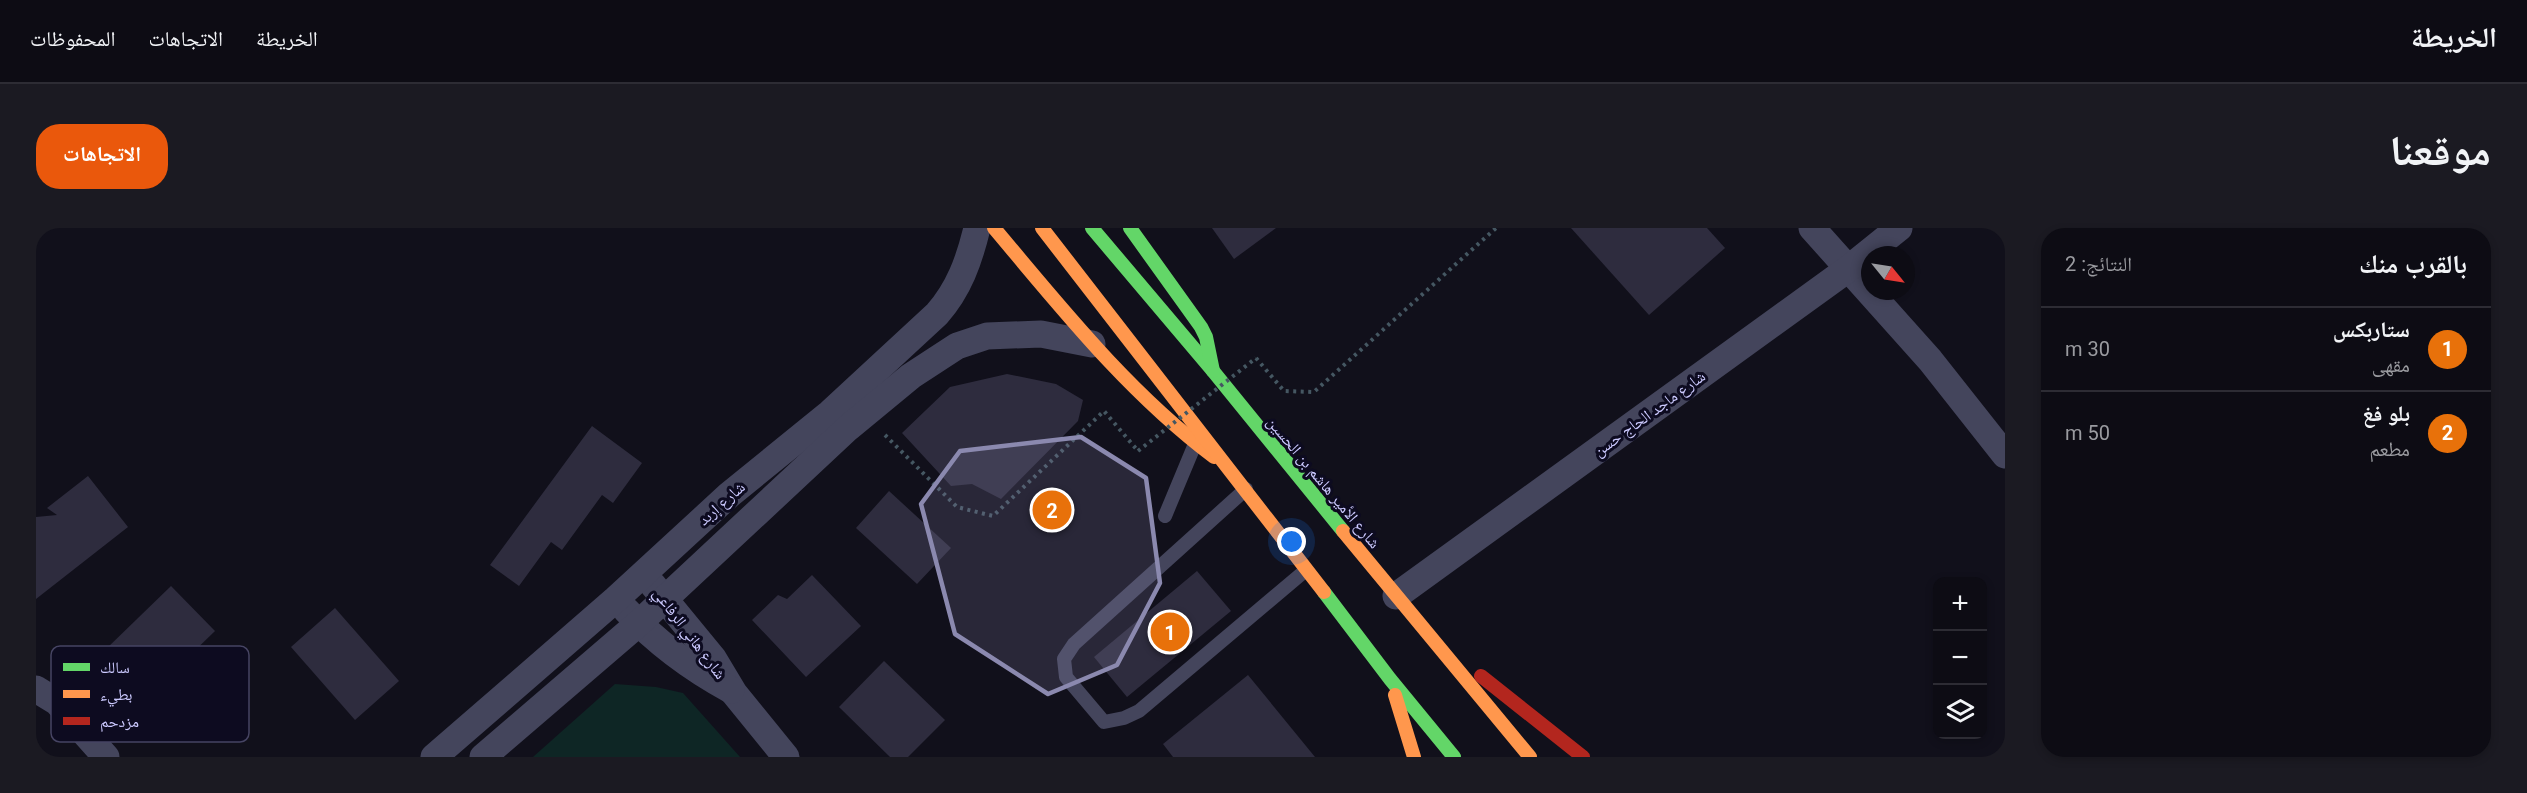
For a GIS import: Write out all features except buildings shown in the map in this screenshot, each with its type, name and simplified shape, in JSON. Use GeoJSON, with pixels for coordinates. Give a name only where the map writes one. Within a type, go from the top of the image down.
{"type":"FeatureCollection","features":[{"type":"Feature","properties":{"kind":"main road"},"geometry":{"type":"LineString","coordinates":[[994,228],[1128,384],[1195,444],[1230,469]]}},
{"type":"Feature","properties":{"kind":"main road"},"geometry":{"type":"LineString","coordinates":[[1042,228],[1246,489],[1390,679],[1454,757]]}},
{"type":"Feature","properties":{"kind":"main road","name":"شارع الأمير هاشم بن الحسين"},"geometry":{"type":"LineString","coordinates":[[1092,228],[1213,371],[1252,422],[1530,757]]}},
{"type":"Feature","properties":{"kind":"main road"},"geometry":{"type":"LineString","coordinates":[[1130,228],[1201,327],[1213,371]]}},
{"type":"Feature","properties":{"kind":"main road"},"geometry":{"type":"LineString","coordinates":[[1426,633],[1583,757]]}},
{"type":"Feature","properties":{"kind":"main road"},"geometry":{"type":"LineString","coordinates":[[1390,679],[1414,757]]}},
{"type":"Feature","properties":{"kind":"street","name":"شارع إربد"},"geometry":{"type":"LineString","coordinates":[[434,757],[616,599],[729,495],[830,413],[936,314],[950,300],[959,284],[977,228]]}},
{"type":"Feature","properties":{"kind":"street"},"geometry":{"type":"LineString","coordinates":[[1812,228],[1930,360],[2005,455]]}},
{"type":"Feature","properties":{"kind":"street","name":"شارع ماجد الحاج حسن"},"geometry":{"type":"LineString","coordinates":[[1396,596],[1848,269],[1899,228]]}},
{"type":"Feature","properties":{"kind":"street","name":"شارع إربد"},"geometry":{"type":"LineString","coordinates":[[483,757],[639,623],[865,414],[910,376],[957,346],[987,336],[1041,334],[1092,344]]}},
{"type":"Feature","properties":{"kind":"street","name":"شارع هاني الرفاعي"},"geometry":{"type":"LineString","coordinates":[[643,574],[713,658],[734,693],[786,757]]}},
{"type":"Feature","properties":{"kind":"street","name":"شارع هاني الرفاعي"},"geometry":{"type":"LineString","coordinates":[[616,599],[639,623],[696,671],[734,693]]}},
{"type":"Feature","properties":{"kind":"street"},"geometry":{"type":"LineString","coordinates":[[36,689],[51,698]]}},
{"type":"Feature","properties":{"kind":"street"},"geometry":{"type":"LineString","coordinates":[[93,742],[106,757]]}},
{"type":"Feature","properties":{"kind":"lane"},"geometry":{"type":"LineString","coordinates":[[1165,516],[1195,444]]}},
{"type":"Feature","properties":{"kind":"lane"},"geometry":{"type":"LineString","coordinates":[[1246,489],[1074,644],[1064,659],[1066,677],[1104,722],[1124,718],[1139,711],[1306,570]]}},
{"type":"Feature","properties":{"kind":"path"},"geometry":{"type":"LineString","coordinates":[[865,414],[957,507],[993,516],[1104,411],[1138,451],[1256,358],[1284,391],[1314,392],[1496,228]]}},
{"type":"Feature","properties":{"kind":"highlighted area"},"geometry":{"type":"Polygon","coordinates":[[[1081,437],[1146,478],[1160,583],[1117,665],[1048,694],[955,634],[921,504],[960,451],[1081,437]]]}},
{"type":"Feature","properties":{"kind":"green space"},"geometry":{"type":"Polygon","coordinates":[[[615,684],[656,687],[683,693],[740,757],[533,757],[615,684]]]}},
{"type":"Feature","properties":{"kind":"traffic: fast"},"geometry":{"type":"LineString","coordinates":[[1092,228],[1213,371],[1343,531]]}},
{"type":"Feature","properties":{"kind":"traffic: fast"},"geometry":{"type":"LineString","coordinates":[[1130,228],[1201,327],[1206,337],[1213,371]]}},
{"type":"Feature","properties":{"kind":"traffic: fast"},"geometry":{"type":"LineString","coordinates":[[1324,592],[1390,679],[1454,757]]}},
{"type":"Feature","properties":{"kind":"traffic: slow"},"geometry":{"type":"LineString","coordinates":[[994,228],[1071,319],[1125,378],[1183,432],[1214,457]]}},
{"type":"Feature","properties":{"kind":"traffic: slow"},"geometry":{"type":"LineString","coordinates":[[1042,228],[1324,592]]}},
{"type":"Feature","properties":{"kind":"traffic: slow"},"geometry":{"type":"LineString","coordinates":[[1343,531],[1530,757]]}},
{"type":"Feature","properties":{"kind":"traffic: slow"},"geometry":{"type":"LineString","coordinates":[[1395,695],[1414,757]]}},
{"type":"Feature","properties":{"kind":"traffic: jam"},"geometry":{"type":"LineString","coordinates":[[1481,676],[1583,757]]}},
{"type":"Feature","properties":{"kind":"place","name":"بلو فغ"},"geometry":{"type":"Point","coordinates":[1052,510]}},
{"type":"Feature","properties":{"kind":"place","name":"ستاربكس"},"geometry":{"type":"Point","coordinates":[1170,632]}}]}
